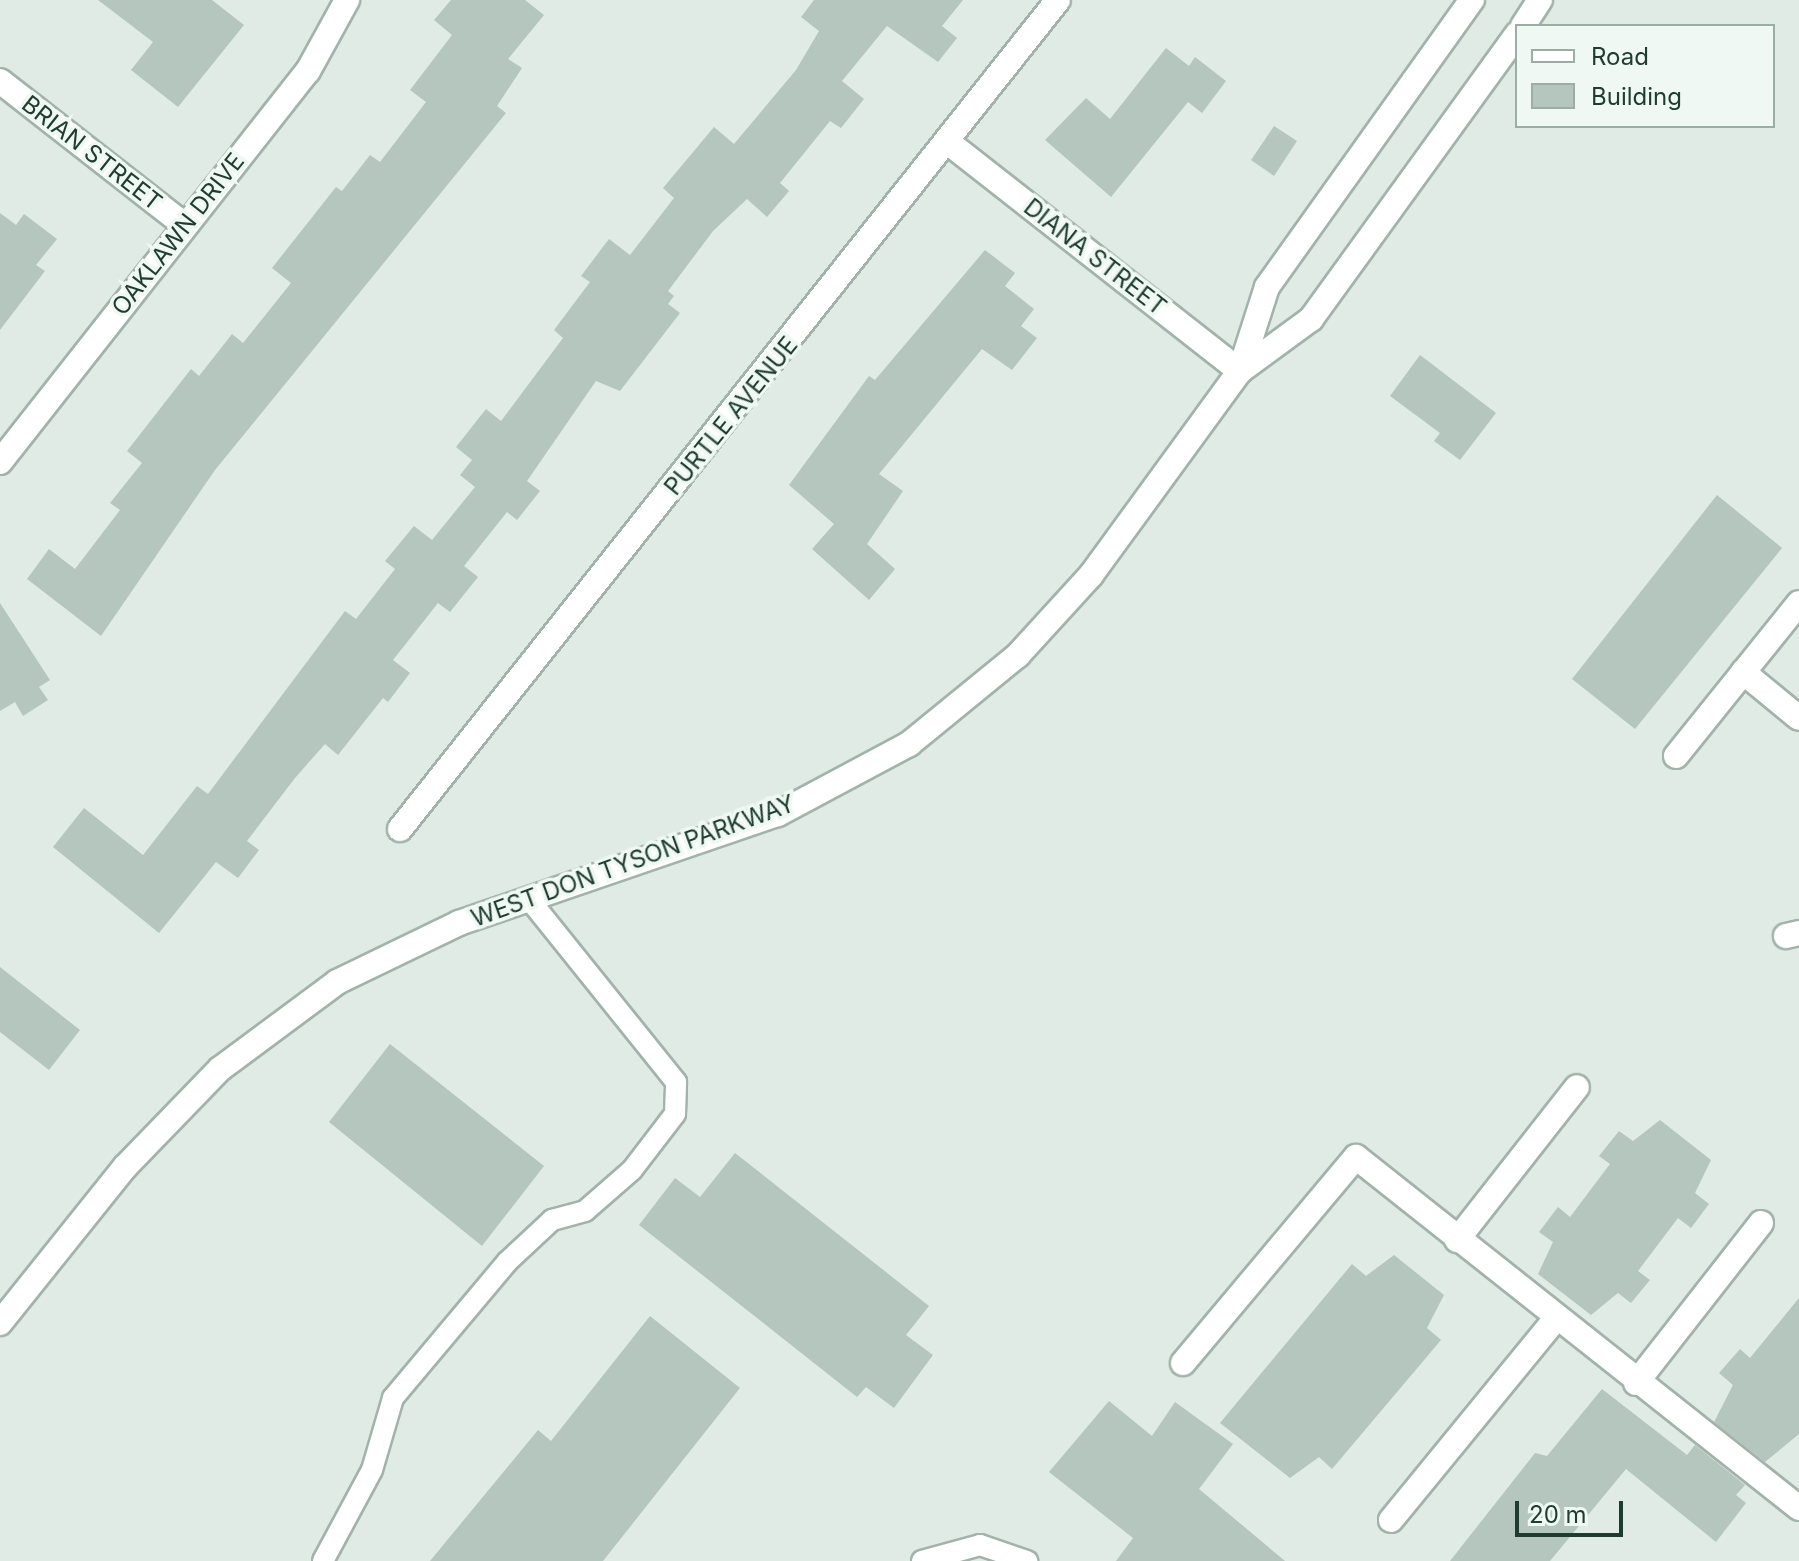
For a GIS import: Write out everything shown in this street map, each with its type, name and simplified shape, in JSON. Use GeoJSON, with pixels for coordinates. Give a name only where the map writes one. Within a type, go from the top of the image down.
{"type":"FeatureCollection","features":[{"type":"Feature","properties":{"kind":"street","name":"OAKLAWN DRIVE"},"geometry":{"type":"LineString","coordinates":[[0,462],[308,71],[347,0]]}},
{"type":"Feature","properties":{"kind":"street","name":"PURTLE AVENUE"},"geometry":{"type":"LineString","coordinates":[[400,829],[949,143],[1058,0]]}},
{"type":"Feature","properties":{"kind":"street","name":"WEST DON TYSON PARKWAY"},"geometry":{"type":"LineString","coordinates":[[1240,371],[1267,287],[1472,0]]}},
{"type":"Feature","properties":{"kind":"street"},"geometry":{"type":"LineString","coordinates":[[1524,24],[1540,0]]}},
{"type":"Feature","properties":{"kind":"street","name":"WEST DON TYSON PARKWAY"},"geometry":{"type":"LineString","coordinates":[[0,1323],[125,1167],[220,1069],[337,982],[459,923],[778,814],[909,744],[1018,655],[1091,575],[1240,371],[1311,319],[1515,37]]}},
{"type":"Feature","properties":{"kind":"street","name":"BRIAN STREET"},"geometry":{"type":"LineString","coordinates":[[0,81],[184,225]]}},
{"type":"Feature","properties":{"kind":"street","name":"DIANA STREET"},"geometry":{"type":"LineString","coordinates":[[949,143],[1240,371]]}},
{"type":"Feature","properties":{"kind":"street"},"geometry":{"type":"LineString","coordinates":[[1676,756],[1799,603]]}},
{"type":"Feature","properties":{"kind":"street"},"geometry":{"type":"LineString","coordinates":[[1743,672],[1799,718]]}},
{"type":"Feature","properties":{"kind":"street"},"geometry":{"type":"LineString","coordinates":[[1457,1240],[1577,1087]]}},
{"type":"Feature","properties":{"kind":"street"},"geometry":{"type":"LineString","coordinates":[[1183,1363],[1356,1157],[1554,1321],[1799,1508]]}},
{"type":"Feature","properties":{"kind":"street"},"geometry":{"type":"LineString","coordinates":[[1636,1383],[1761,1223]]}},
{"type":"Feature","properties":{"kind":"street"},"geometry":{"type":"LineString","coordinates":[[1391,1520],[1554,1321]]}},
{"type":"Feature","properties":{"kind":"lane"},"geometry":{"type":"LineString","coordinates":[[323,1561],[372,1470],[393,1398],[507,1262],[552,1220],[585,1211],[632,1170],[675,1114],[676,1082],[529,899]]}},
{"type":"Feature","properties":{"kind":"lane"},"geometry":{"type":"LineString","coordinates":[[922,1561],[980,1545],[1027,1561]]}},
{"type":"Feature","properties":{"kind":"building"},"geometry":{"type":"Polygon","coordinates":[[[98,0],[212,0],[244,25],[178,107],[131,70],[153,42],[98,0]]]}},
{"type":"Feature","properties":{"kind":"building"},"geometry":{"type":"Polygon","coordinates":[[[451,0],[525,0],[544,15],[508,59],[522,68],[497,106],[506,113],[215,470],[101,636],[27,579],[49,549],[75,569],[120,510],[110,503],[142,463],[127,451],[191,369],[199,376],[232,334],[243,343],[291,283],[272,268],[336,187],[342,191],[370,155],[380,162],[426,102],[410,90],[452,35],[434,20],[451,0]]]}},
{"type":"Feature","properties":{"kind":"building"},"geometry":{"type":"Polygon","coordinates":[[[814,0],[963,0],[942,26],[957,38],[938,62],[887,26],[842,81],[864,99],[841,128],[830,121],[780,183],[789,191],[767,217],[747,199],[713,231],[668,291],[674,296],[668,304],[680,313],[620,391],[596,381],[527,481],[540,491],[517,520],[507,512],[464,566],[478,577],[450,612],[438,603],[393,660],[410,673],[388,702],[383,698],[338,755],[325,744],[295,778],[247,841],[259,850],[238,878],[216,862],[159,933],[53,847],[84,808],[143,855],[197,786],[208,794],[345,611],[356,619],[395,569],[385,561],[414,526],[432,540],[475,487],[460,475],[472,460],[456,447],[486,409],[501,421],[563,338],[554,330],[590,282],[581,276],[609,239],[630,255],[674,198],[663,188],[714,127],[734,144],[796,70],[819,31],[801,17],[814,0]]]}},
{"type":"Feature","properties":{"kind":"building"},"geometry":{"type":"Polygon","coordinates":[[[1166,48],[1189,66],[1195,57],[1226,81],[1202,113],[1188,102],[1111,197],[1045,140],[1086,98],[1110,119],[1166,48]]]}},
{"type":"Feature","properties":{"kind":"building"},"geometry":{"type":"Polygon","coordinates":[[[1274,126],[1297,141],[1274,176],[1251,160],[1274,126]]]}},
{"type":"Feature","properties":{"kind":"building"},"geometry":{"type":"Polygon","coordinates":[[[0,213],[16,225],[24,214],[57,239],[36,265],[45,271],[0,330],[0,213]]]}},
{"type":"Feature","properties":{"kind":"building"},"geometry":{"type":"Polygon","coordinates":[[[985,250],[1015,273],[1005,286],[1034,309],[1021,326],[1037,338],[1012,370],[982,349],[879,474],[903,491],[867,544],[895,569],[869,600],[812,549],[834,524],[789,485],[869,376],[875,380],[985,250]]]}},
{"type":"Feature","properties":{"kind":"building"},"geometry":{"type":"Polygon","coordinates":[[[1420,355],[1496,413],[1460,460],[1434,441],[1440,433],[1390,396],[1420,355]]]}},
{"type":"Feature","properties":{"kind":"building"},"geometry":{"type":"Polygon","coordinates":[[[1717,495],[1782,548],[1635,729],[1572,679],[1717,495]]]}},
{"type":"Feature","properties":{"kind":"building"},"geometry":{"type":"Polygon","coordinates":[[[0,603],[50,680],[39,687],[48,700],[23,716],[15,702],[0,711],[0,603]]]}},
{"type":"Feature","properties":{"kind":"building"},"geometry":{"type":"Polygon","coordinates":[[[0,967],[80,1030],[49,1070],[0,1032],[0,967]]]}},
{"type":"Feature","properties":{"kind":"building"},"geometry":{"type":"Polygon","coordinates":[[[390,1044],[544,1166],[482,1246],[329,1122],[390,1044]]]}},
{"type":"Feature","properties":{"kind":"building"},"geometry":{"type":"Polygon","coordinates":[[[1660,1120],[1711,1160],[1695,1193],[1709,1204],[1691,1228],[1678,1218],[1638,1271],[1650,1280],[1631,1303],[1618,1293],[1591,1315],[1538,1274],[1553,1242],[1539,1232],[1558,1207],[1570,1217],[1610,1164],[1599,1156],[1619,1131],[1633,1141],[1660,1120]]]}},
{"type":"Feature","properties":{"kind":"building"},"geometry":{"type":"Polygon","coordinates":[[[735,1153],[929,1306],[906,1335],[933,1355],[894,1408],[866,1387],[857,1397],[639,1225],[675,1178],[700,1197],[735,1153]]]}},
{"type":"Feature","properties":{"kind":"building"},"geometry":{"type":"Polygon","coordinates":[[[1394,1255],[1444,1295],[1427,1328],[1441,1340],[1332,1469],[1319,1457],[1290,1478],[1220,1423],[1352,1264],[1366,1276],[1394,1255]]]}},
{"type":"Feature","properties":{"kind":"building"},"geometry":{"type":"Polygon","coordinates":[[[1799,1298],[1799,1434],[1765,1462],[1714,1422],[1733,1385],[1719,1373],[1740,1349],[1750,1358],[1799,1298]]]}},
{"type":"Feature","properties":{"kind":"building"},"geometry":{"type":"Polygon","coordinates":[[[650,1316],[740,1388],[603,1561],[430,1561],[538,1430],[551,1441],[650,1316]]]}},
{"type":"Feature","properties":{"kind":"building"},"geometry":{"type":"Polygon","coordinates":[[[1602,1389],[1687,1455],[1695,1445],[1745,1485],[1736,1495],[1746,1503],[1716,1542],[1626,1469],[1550,1561],[1450,1561],[1535,1453],[1547,1456],[1602,1389]]]}},
{"type":"Feature","properties":{"kind":"building"},"geometry":{"type":"Polygon","coordinates":[[[1109,1401],[1152,1436],[1175,1402],[1233,1444],[1199,1489],[1285,1561],[1116,1561],[1133,1538],[1049,1472],[1109,1401]]]}}]}
